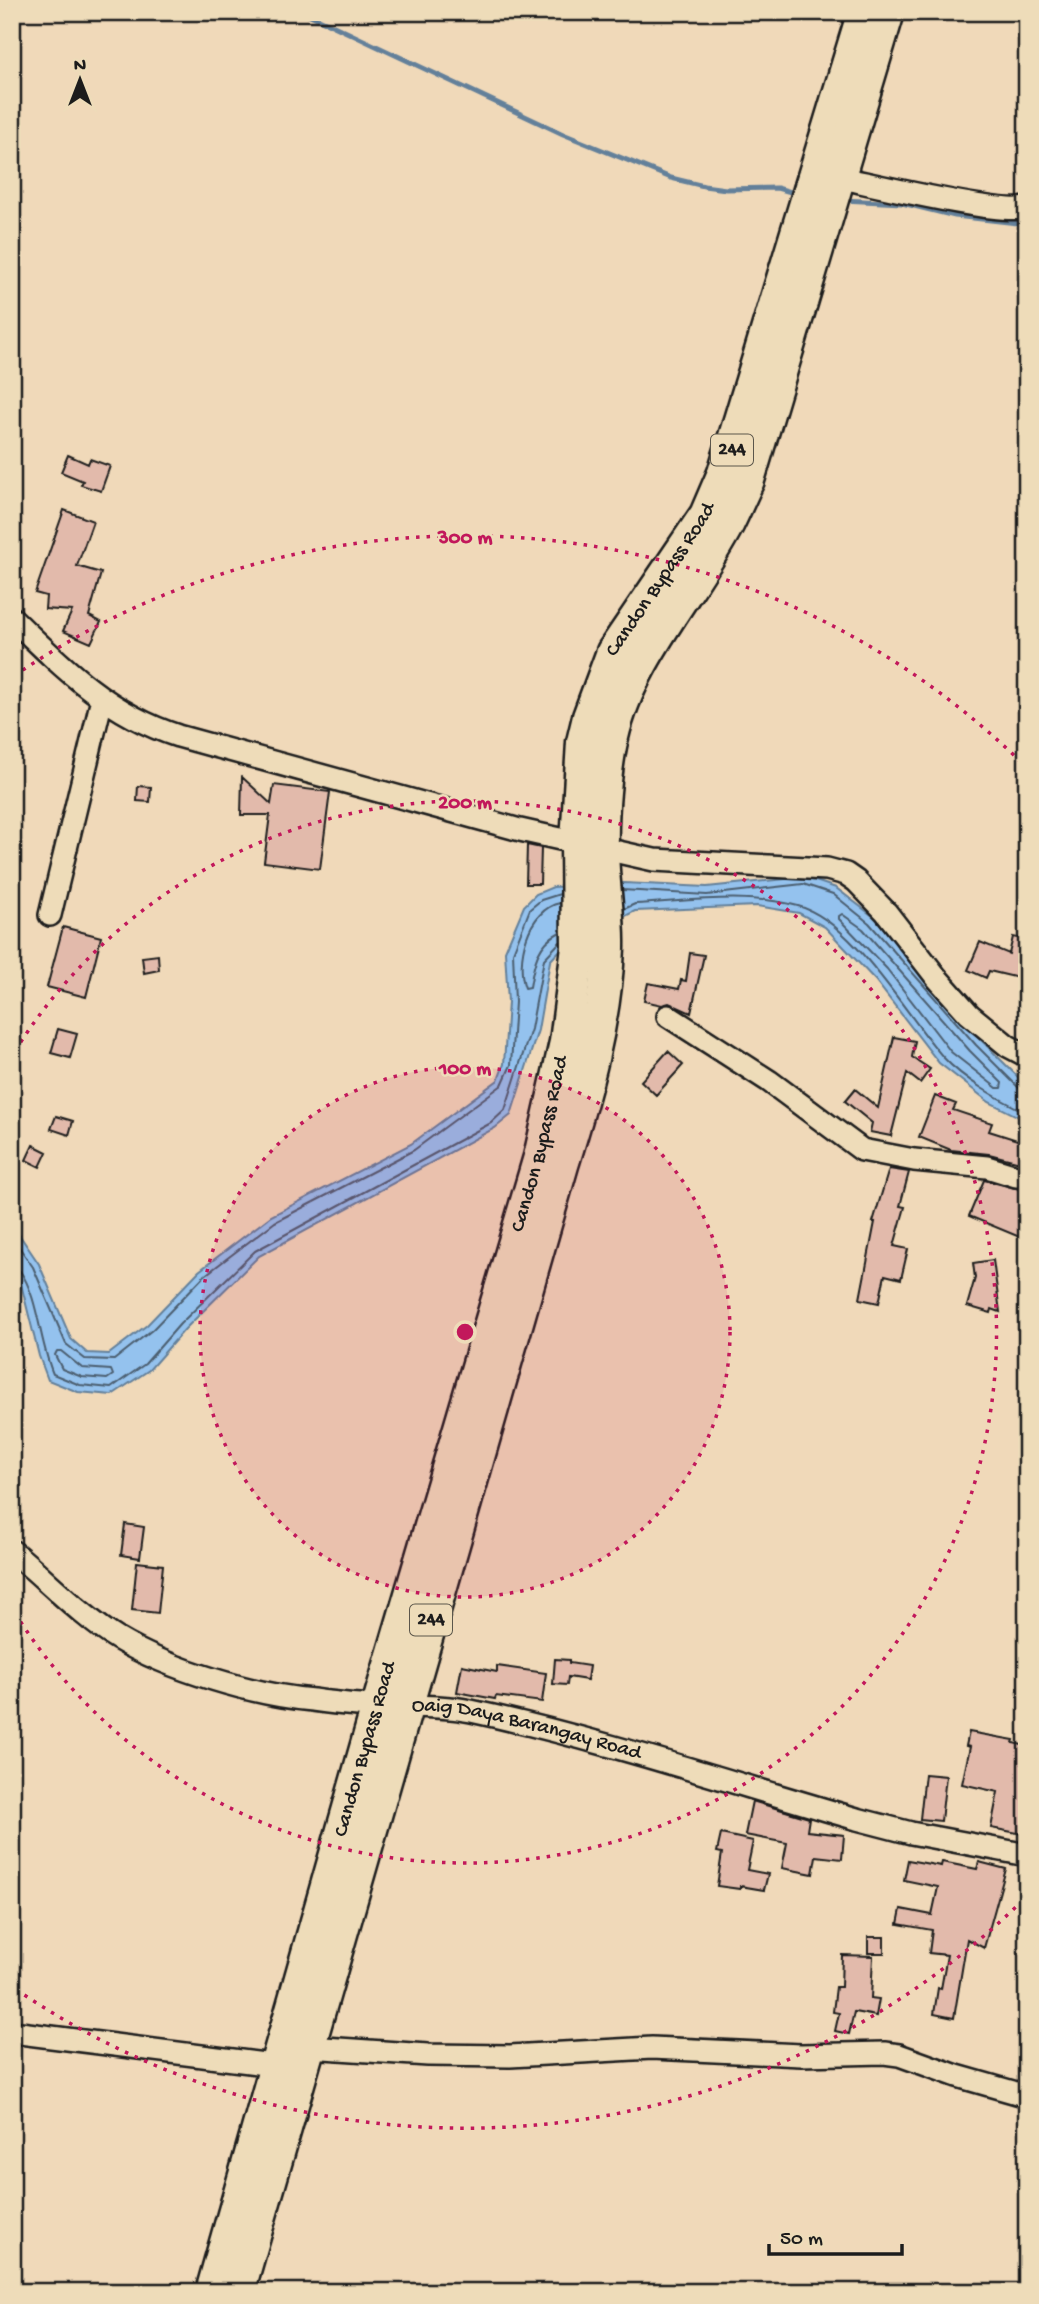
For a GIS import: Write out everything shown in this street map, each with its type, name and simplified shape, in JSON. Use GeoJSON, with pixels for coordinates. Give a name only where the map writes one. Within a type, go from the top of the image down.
{"type":"FeatureCollection","features":[{"type":"Feature","properties":{"kind":"highway","name":"Candon Bypass Road"},"geometry":{"type":"LineString","coordinates":[[238,2292],[296,2061],[540,1157],[566,1042],[593,946],[583,742],[595,696],[613,652],[706,515],[724,473],[864,12]]}},
{"type":"Feature","properties":{"kind":"highway","name":"Candon Bypass Road"},"geometry":{"type":"LineString","coordinates":[[590,856],[612,735],[623,701],[659,633],[728,524],[748,480],[888,12]]}},
{"type":"Feature","properties":{"kind":"highway","name":"Candon Bypass Road"},"geometry":{"type":"LineString","coordinates":[[212,2292],[296,2061]]}},
{"type":"Feature","properties":{"kind":"street"},"geometry":{"type":"LineString","coordinates":[[837,177],[941,199],[1007,209],[1023,210],[1027,207]]}},
{"type":"Feature","properties":{"kind":"street"},"geometry":{"type":"LineString","coordinates":[[12,618],[52,657],[102,699],[149,726],[178,736],[520,830],[590,856],[827,869],[846,874],[886,912],[969,1014],[1008,1046],[1027,1056]]}},
{"type":"Feature","properties":{"kind":"street"},"geometry":{"type":"LineString","coordinates":[[50,915],[102,699]]}},
{"type":"Feature","properties":{"kind":"street"},"geometry":{"type":"LineString","coordinates":[[668,1016],[769,1081],[862,1150],[914,1160],[987,1167],[1016,1176],[1027,1176]]}},
{"type":"Feature","properties":{"kind":"street","name":"Oaig Daya Barangay Road"},"geometry":{"type":"LineString","coordinates":[[12,1550],[116,1638],[184,1670],[262,1691],[309,1700],[392,1706],[445,1706],[530,1724],[857,1819],[911,1833],[1027,1856]]}},
{"type":"Feature","properties":{"kind":"street"},"geometry":{"type":"LineString","coordinates":[[12,2032],[107,2045],[296,2061],[428,2055],[510,2056],[652,2048],[802,2054],[884,2053],[899,2055],[957,2076],[1027,2096]]}},
{"type":"Feature","properties":{"kind":"water"},"geometry":{"type":"Polygon","coordinates":[[[804,877],[836,888],[874,917],[981,1040],[1027,1086],[1027,1121],[989,1102],[939,1063],[875,980],[825,927],[799,913],[757,906],[635,911],[561,949],[550,961],[538,1030],[511,1115],[495,1128],[259,1256],[185,1329],[149,1370],[112,1395],[78,1392],[48,1380],[39,1356],[21,1284],[12,1271],[12,1224],[39,1264],[71,1339],[87,1353],[109,1354],[147,1325],[199,1271],[271,1216],[411,1144],[498,1080],[504,1064],[508,1002],[505,951],[524,906],[536,894],[553,887],[624,883],[707,887],[804,877]]]}},
{"type":"Feature","properties":{"kind":"building"},"geometry":{"type":"Polygon","coordinates":[[[68,455],[88,464],[90,459],[110,466],[101,491],[81,485],[83,481],[61,472],[68,455]]]}},
{"type":"Feature","properties":{"kind":"building"},"geometry":{"type":"Polygon","coordinates":[[[64,510],[93,521],[77,566],[101,573],[89,616],[101,622],[91,643],[63,631],[72,611],[45,609],[46,596],[35,593],[64,510]]]}},
{"type":"Feature","properties":{"kind":"building"},"geometry":{"type":"Polygon","coordinates":[[[242,777],[271,804],[274,785],[330,792],[320,869],[264,862],[270,815],[241,815],[242,777]]]}},
{"type":"Feature","properties":{"kind":"building"},"geometry":{"type":"Polygon","coordinates":[[[138,786],[151,787],[150,802],[137,801],[138,786]]]}},
{"type":"Feature","properties":{"kind":"building"},"geometry":{"type":"Polygon","coordinates":[[[527,845],[541,848],[540,884],[526,884],[527,845]]]}},
{"type":"Feature","properties":{"kind":"building"},"geometry":{"type":"Polygon","coordinates":[[[63,927],[101,937],[86,997],[47,987],[63,927]]]}},
{"type":"Feature","properties":{"kind":"building"},"geometry":{"type":"Polygon","coordinates":[[[1013,937],[1027,940],[1027,980],[989,971],[986,978],[968,970],[980,942],[1009,954],[1013,937]]]}},
{"type":"Feature","properties":{"kind":"building"},"geometry":{"type":"Polygon","coordinates":[[[690,953],[704,955],[691,1013],[669,1003],[662,1005],[644,1001],[648,983],[679,989],[681,980],[686,981],[690,953]]]}},
{"type":"Feature","properties":{"kind":"building"},"geometry":{"type":"Polygon","coordinates":[[[158,955],[159,970],[144,973],[142,957],[158,955]]]}},
{"type":"Feature","properties":{"kind":"building"},"geometry":{"type":"Polygon","coordinates":[[[58,1029],[77,1034],[70,1058],[51,1053],[58,1029]]]}},
{"type":"Feature","properties":{"kind":"building"},"geometry":{"type":"Polygon","coordinates":[[[894,1037],[915,1041],[912,1057],[930,1069],[920,1083],[907,1073],[891,1136],[870,1132],[872,1123],[845,1101],[855,1089],[878,1108],[894,1037]]]}},
{"type":"Feature","properties":{"kind":"building"},"geometry":{"type":"Polygon","coordinates":[[[668,1051],[683,1065],[656,1095],[641,1081],[668,1051]]]}},
{"type":"Feature","properties":{"kind":"building"},"geometry":{"type":"Polygon","coordinates":[[[935,1096],[956,1104],[953,1110],[992,1123],[989,1131],[1027,1143],[1024,1163],[989,1154],[951,1150],[919,1137],[935,1096]]]}},
{"type":"Feature","properties":{"kind":"building"},"geometry":{"type":"Polygon","coordinates":[[[56,1116],[73,1121],[69,1135],[51,1129],[56,1116]]]}},
{"type":"Feature","properties":{"kind":"building"},"geometry":{"type":"Polygon","coordinates":[[[33,1145],[47,1152],[40,1167],[26,1160],[33,1145]]]}},
{"type":"Feature","properties":{"kind":"building"},"geometry":{"type":"Polygon","coordinates":[[[889,1169],[909,1172],[900,1206],[905,1207],[894,1246],[908,1249],[901,1279],[885,1275],[879,1303],[860,1299],[873,1222],[889,1169]]]}},
{"type":"Feature","properties":{"kind":"building"},"geometry":{"type":"Polygon","coordinates":[[[984,1180],[1027,1191],[1027,1240],[969,1216],[984,1180]]]}},
{"type":"Feature","properties":{"kind":"building"},"geometry":{"type":"Polygon","coordinates":[[[993,1260],[1000,1312],[992,1309],[991,1313],[967,1306],[975,1278],[973,1263],[993,1260]]]}},
{"type":"Feature","properties":{"kind":"building"},"geometry":{"type":"Polygon","coordinates":[[[125,1524],[144,1527],[140,1558],[121,1555],[125,1524]]]}},
{"type":"Feature","properties":{"kind":"building"},"geometry":{"type":"Polygon","coordinates":[[[137,1562],[163,1565],[158,1613],[132,1610],[137,1562]]]}},
{"type":"Feature","properties":{"kind":"building"},"geometry":{"type":"Polygon","coordinates":[[[555,1659],[589,1666],[587,1680],[568,1677],[567,1685],[553,1684],[555,1659]]]}},
{"type":"Feature","properties":{"kind":"building"},"geometry":{"type":"Polygon","coordinates":[[[462,1665],[497,1672],[497,1666],[546,1673],[542,1702],[496,1696],[495,1699],[457,1692],[462,1665]]]}},
{"type":"Feature","properties":{"kind":"building"},"geometry":{"type":"Polygon","coordinates":[[[969,1732],[1014,1740],[1013,1743],[1027,1746],[1027,1815],[1023,1834],[991,1828],[998,1792],[962,1784],[970,1747],[966,1746],[969,1732]]]}},
{"type":"Feature","properties":{"kind":"building"},"geometry":{"type":"Polygon","coordinates":[[[925,1774],[946,1776],[941,1821],[920,1819],[925,1774]]]}},
{"type":"Feature","properties":{"kind":"building"},"geometry":{"type":"Polygon","coordinates":[[[752,1801],[809,1818],[807,1831],[844,1835],[842,1859],[816,1856],[813,1874],[782,1868],[787,1843],[745,1835],[752,1801]]]}},
{"type":"Feature","properties":{"kind":"building"},"geometry":{"type":"Polygon","coordinates":[[[721,1834],[753,1841],[747,1870],[768,1874],[764,1890],[717,1886],[722,1853],[717,1852],[721,1834]]]}},
{"type":"Feature","properties":{"kind":"building"},"geometry":{"type":"Polygon","coordinates":[[[908,1860],[941,1866],[942,1862],[977,1869],[979,1862],[1006,1869],[984,1948],[967,1939],[954,2018],[934,2014],[947,1955],[929,1953],[932,1930],[898,1924],[901,1909],[932,1915],[938,1887],[904,1880],[908,1860]]]}},
{"type":"Feature","properties":{"kind":"building"},"geometry":{"type":"Polygon","coordinates":[[[868,1937],[884,1937],[884,1953],[868,1953],[868,1937]]]}},
{"type":"Feature","properties":{"kind":"building"},"geometry":{"type":"Polygon","coordinates":[[[842,1955],[873,1956],[871,1998],[879,1999],[876,2016],[854,2012],[849,2034],[835,2031],[839,2013],[833,2012],[836,1987],[841,1987],[842,1955]]]}},
{"type":"Feature","properties":{"kind":"waterway"},"geometry":{"type":"LineString","coordinates":[[304,12],[563,134],[671,178],[726,189],[777,188],[791,192]]}},
{"type":"Feature","properties":{"kind":"waterway"},"geometry":{"type":"LineString","coordinates":[[843,200],[902,203],[955,216],[1027,224]]}}]}
